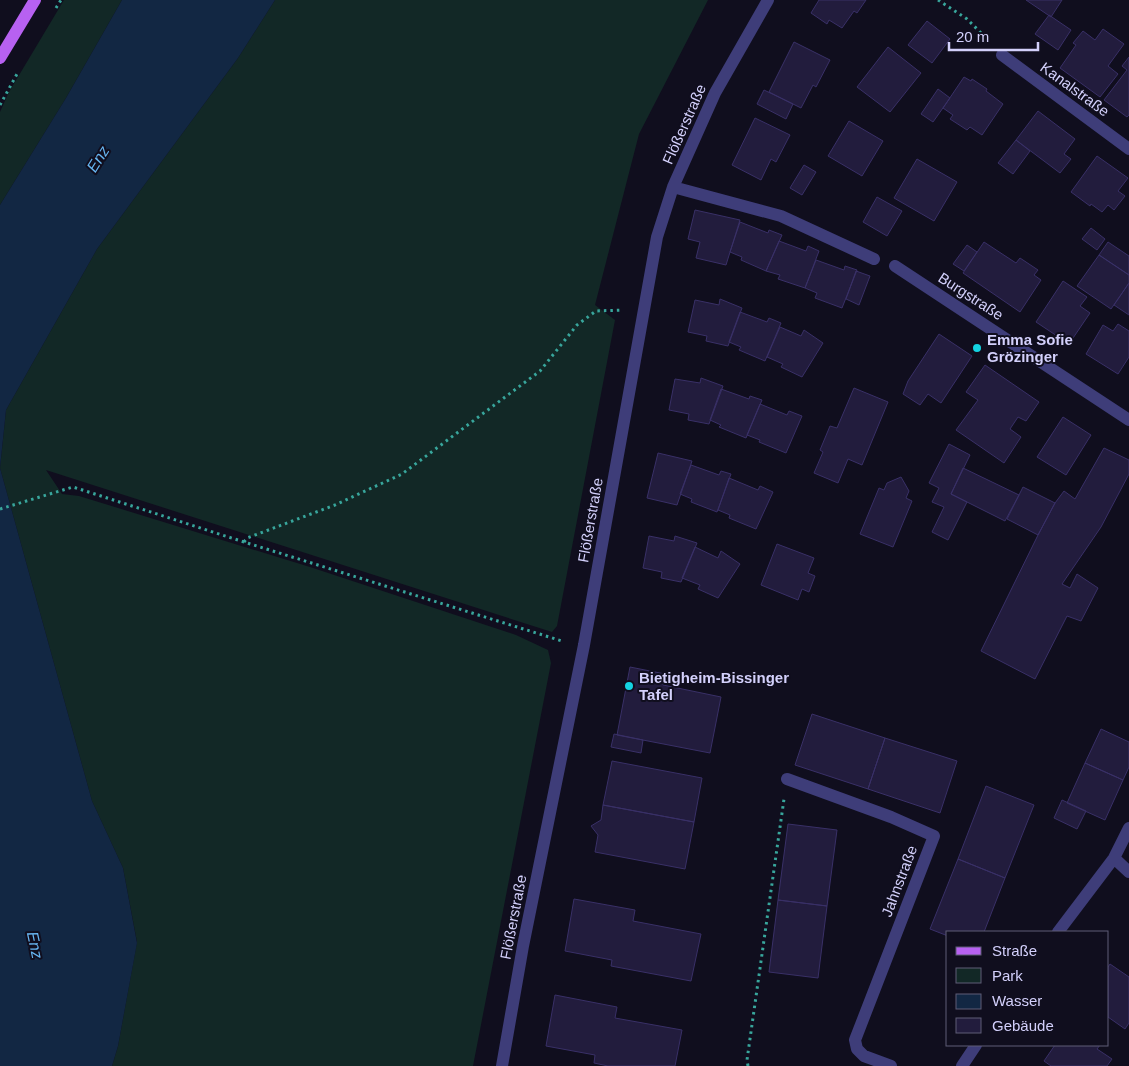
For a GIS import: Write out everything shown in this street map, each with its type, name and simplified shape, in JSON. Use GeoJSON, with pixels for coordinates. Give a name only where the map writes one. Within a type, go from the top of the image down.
{"type":"FeatureCollection","features":[{"type":"Feature","properties":{"kind":"main road"},"geometry":{"type":"LineString","coordinates":[[0,58],[35,0]]}},
{"type":"Feature","properties":{"kind":"street","name":"Flößerstraße"},"geometry":{"type":"LineString","coordinates":[[502,1066],[525,936],[584,645],[657,237],[673,187],[715,93],[768,0]]}},
{"type":"Feature","properties":{"kind":"street","name":"Kanalstraße"},"geometry":{"type":"LineString","coordinates":[[1002,55],[1129,149]]}},
{"type":"Feature","properties":{"kind":"street"},"geometry":{"type":"LineString","coordinates":[[673,187],[781,216],[874,259]]}},
{"type":"Feature","properties":{"kind":"street","name":"Burgstraße"},"geometry":{"type":"LineString","coordinates":[[895,266],[1129,420]]}},
{"type":"Feature","properties":{"kind":"street","name":"Jahnstraße"},"geometry":{"type":"LineString","coordinates":[[787,779],[891,817],[934,836],[855,1040],[857,1049],[864,1056],[891,1066]]}},
{"type":"Feature","properties":{"kind":"street"},"geometry":{"type":"LineString","coordinates":[[1059,931],[1114,858],[1129,828]]}},
{"type":"Feature","properties":{"kind":"street"},"geometry":{"type":"LineString","coordinates":[[1114,858],[1129,872]]}},
{"type":"Feature","properties":{"kind":"street"},"geometry":{"type":"LineString","coordinates":[[962,1066],[975,1046]]}},
{"type":"Feature","properties":{"kind":"path"},"geometry":{"type":"LineString","coordinates":[[938,0],[967,19],[1002,55]]}},
{"type":"Feature","properties":{"kind":"path"},"geometry":{"type":"LineString","coordinates":[[244,542],[248,538],[335,505],[402,474],[540,372],[577,325],[596,311],[621,310],[644,314]]}},
{"type":"Feature","properties":{"kind":"path"},"geometry":{"type":"LineString","coordinates":[[0,509],[73,487],[558,640]]}},
{"type":"Feature","properties":{"kind":"path"},"geometry":{"type":"LineString","coordinates":[[748,1066],[747,1060],[787,779]]}},
{"type":"Feature","properties":{"kind":"green space"},"geometry":{"type":"Polygon","coordinates":[[[64,0],[122,0],[66,98],[0,205],[0,112],[9,92],[64,0]]]}},
{"type":"Feature","properties":{"kind":"green space"},"geometry":{"type":"Polygon","coordinates":[[[275,0],[708,0],[639,134],[595,305],[615,320],[557,626],[552,632],[46,470],[62,494],[79,496],[310,567],[516,635],[548,650],[551,663],[473,1066],[112,1066],[118,1046],[137,942],[123,868],[92,801],[0,468],[6,410],[97,249],[238,58],[275,0]]]}},
{"type":"Feature","properties":{"kind":"water","name":"Enz"},"geometry":{"type":"Polygon","coordinates":[[[122,0],[275,0],[238,58],[97,249],[6,410],[0,468],[0,205],[66,98],[122,0]]]}},
{"type":"Feature","properties":{"kind":"water","name":"Enz"},"geometry":{"type":"Polygon","coordinates":[[[0,468],[92,801],[123,868],[137,943],[118,1046],[112,1066],[0,1066],[0,468]]]}},
{"type":"Feature","properties":{"kind":"building"},"geometry":{"type":"Polygon","coordinates":[[[819,0],[866,0],[857,13],[854,11],[842,28],[829,20],[827,24],[811,13],[819,0]]]}},
{"type":"Feature","properties":{"kind":"building"},"geometry":{"type":"Polygon","coordinates":[[[1026,0],[1062,0],[1051,17],[1026,0]]]}},
{"type":"Feature","properties":{"kind":"building"},"geometry":{"type":"Polygon","coordinates":[[[1049,15],[1071,30],[1058,50],[1035,34],[1049,15]]]}},
{"type":"Feature","properties":{"kind":"building"},"geometry":{"type":"Polygon","coordinates":[[[927,21],[950,39],[932,63],[908,45],[927,21]]]}},
{"type":"Feature","properties":{"kind":"building"},"geometry":{"type":"Polygon","coordinates":[[[1103,29],[1124,44],[1108,66],[1118,74],[1100,97],[1060,68],[1076,45],[1073,43],[1083,31],[1095,40],[1103,29]]]}},
{"type":"Feature","properties":{"kind":"building"},"geometry":{"type":"Polygon","coordinates":[[[794,42],[830,60],[816,87],[813,85],[801,108],[769,92],[794,42]]]}},
{"type":"Feature","properties":{"kind":"building"},"geometry":{"type":"Polygon","coordinates":[[[888,47],[921,73],[890,112],[857,87],[888,47]]]}},
{"type":"Feature","properties":{"kind":"building"},"geometry":{"type":"Polygon","coordinates":[[[1129,57],[1129,115],[1127,117],[1104,100],[1127,70],[1122,66],[1129,57]]]}},
{"type":"Feature","properties":{"kind":"building"},"geometry":{"type":"Polygon","coordinates":[[[964,77],[971,81],[972,79],[987,89],[986,91],[1003,104],[982,135],[970,127],[967,130],[950,119],[953,115],[943,108],[964,77]]]}},
{"type":"Feature","properties":{"kind":"building"},"geometry":{"type":"Polygon","coordinates":[[[938,89],[950,98],[933,122],[921,114],[938,89]]]}},
{"type":"Feature","properties":{"kind":"building"},"geometry":{"type":"Polygon","coordinates":[[[764,90],[793,104],[786,119],[757,104],[764,90]]]}},
{"type":"Feature","properties":{"kind":"building"},"geometry":{"type":"Polygon","coordinates":[[[1038,111],[1075,139],[1064,154],[1071,159],[1060,173],[1016,140],[1038,111]]]}},
{"type":"Feature","properties":{"kind":"building"},"geometry":{"type":"Polygon","coordinates":[[[755,118],[790,135],[776,162],[771,159],[761,180],[732,165],[755,118]]]}},
{"type":"Feature","properties":{"kind":"building"},"geometry":{"type":"Polygon","coordinates":[[[849,121],[883,141],[862,176],[828,156],[849,121]]]}},
{"type":"Feature","properties":{"kind":"building"},"geometry":{"type":"Polygon","coordinates":[[[1016,140],[1030,151],[1013,174],[998,163],[1016,140]]]}},
{"type":"Feature","properties":{"kind":"building"},"geometry":{"type":"Polygon","coordinates":[[[1097,156],[1128,178],[1118,191],[1125,196],[1114,210],[1108,205],[1102,212],[1071,192],[1097,156]]]}},
{"type":"Feature","properties":{"kind":"building"},"geometry":{"type":"Polygon","coordinates":[[[917,159],[957,182],[934,221],[894,198],[917,159]]]}},
{"type":"Feature","properties":{"kind":"building"},"geometry":{"type":"Polygon","coordinates":[[[804,165],[816,172],[802,195],[790,188],[804,165]]]}},
{"type":"Feature","properties":{"kind":"building"},"geometry":{"type":"Polygon","coordinates":[[[877,197],[902,211],[887,236],[863,222],[877,197]]]}},
{"type":"Feature","properties":{"kind":"building"},"geometry":{"type":"Polygon","coordinates":[[[695,210],[740,220],[726,265],[696,258],[700,242],[688,239],[695,210]]]}},
{"type":"Feature","properties":{"kind":"building"},"geometry":{"type":"Polygon","coordinates":[[[740,222],[768,233],[769,230],[782,235],[766,271],[741,260],[742,257],[730,252],[740,222]]]}},
{"type":"Feature","properties":{"kind":"building"},"geometry":{"type":"Polygon","coordinates":[[[1091,228],[1105,239],[1097,250],[1082,239],[1091,228]]]}},
{"type":"Feature","properties":{"kind":"building"},"geometry":{"type":"Polygon","coordinates":[[[779,241],[806,251],[808,246],[819,251],[805,288],[778,279],[780,275],[766,271],[779,241]]]}},
{"type":"Feature","properties":{"kind":"building"},"geometry":{"type":"Polygon","coordinates":[[[984,242],[1016,263],[1020,258],[1038,270],[1034,275],[1041,280],[1020,312],[963,273],[984,242]]]}},
{"type":"Feature","properties":{"kind":"building"},"geometry":{"type":"Polygon","coordinates":[[[1108,242],[1129,256],[1129,275],[1099,255],[1108,242]]]}},
{"type":"Feature","properties":{"kind":"building"},"geometry":{"type":"Polygon","coordinates":[[[967,245],[977,252],[964,271],[953,264],[967,245]]]}},
{"type":"Feature","properties":{"kind":"building"},"geometry":{"type":"Polygon","coordinates":[[[1099,255],[1129,275],[1129,283],[1111,309],[1077,286],[1099,255]]]}},
{"type":"Feature","properties":{"kind":"building"},"geometry":{"type":"Polygon","coordinates":[[[816,260],[844,270],[845,266],[857,270],[842,308],[815,298],[817,293],[805,288],[816,260]]]}},
{"type":"Feature","properties":{"kind":"building"},"geometry":{"type":"Polygon","coordinates":[[[856,271],[870,276],[859,305],[846,299],[856,271]]]}},
{"type":"Feature","properties":{"kind":"building"},"geometry":{"type":"Polygon","coordinates":[[[1063,281],[1087,297],[1080,306],[1090,313],[1069,344],[1036,322],[1063,281]]]}},
{"type":"Feature","properties":{"kind":"building"},"geometry":{"type":"Polygon","coordinates":[[[1129,283],[1129,315],[1114,305],[1129,283]]]}},
{"type":"Feature","properties":{"kind":"building"},"geometry":{"type":"Polygon","coordinates":[[[720,299],[742,308],[728,346],[706,341],[707,336],[688,332],[695,300],[719,305],[720,299]]]}},
{"type":"Feature","properties":{"kind":"building"},"geometry":{"type":"Polygon","coordinates":[[[740,312],[767,322],[769,318],[781,323],[765,361],[739,350],[741,347],[729,342],[740,312]]]}},
{"type":"Feature","properties":{"kind":"building"},"geometry":{"type":"Polygon","coordinates":[[[1118,324],[1129,331],[1129,357],[1118,374],[1086,354],[1103,325],[1113,331],[1118,324]]]}},
{"type":"Feature","properties":{"kind":"building"},"geometry":{"type":"Polygon","coordinates":[[[780,327],[801,336],[804,330],[823,343],[802,377],[781,367],[783,364],[767,357],[780,327]]]}},
{"type":"Feature","properties":{"kind":"building"},"geometry":{"type":"Polygon","coordinates":[[[939,334],[972,356],[941,403],[928,394],[920,405],[903,394],[908,381],[939,334]]]}},
{"type":"Feature","properties":{"kind":"building"},"geometry":{"type":"Polygon","coordinates":[[[985,365],[1039,402],[1026,421],[1018,417],[1010,429],[1021,437],[1004,463],[956,430],[978,400],[966,392],[985,365]]]}},
{"type":"Feature","properties":{"kind":"building"},"geometry":{"type":"Polygon","coordinates":[[[701,378],[723,386],[709,424],[688,420],[689,414],[669,410],[675,379],[700,383],[701,378]]]}},
{"type":"Feature","properties":{"kind":"building"},"geometry":{"type":"Polygon","coordinates":[[[854,388],[888,402],[862,465],[848,459],[838,483],[814,473],[823,452],[820,450],[830,426],[837,428],[854,388]]]}},
{"type":"Feature","properties":{"kind":"building"},"geometry":{"type":"Polygon","coordinates":[[[721,389],[749,399],[750,396],[762,400],[746,438],[719,427],[721,425],[710,420],[721,389]]]}},
{"type":"Feature","properties":{"kind":"building"},"geometry":{"type":"Polygon","coordinates":[[[760,404],[787,415],[789,411],[802,416],[786,453],[747,435],[760,404]]]}},
{"type":"Feature","properties":{"kind":"building"},"geometry":{"type":"Polygon","coordinates":[[[1063,417],[1091,435],[1066,475],[1037,457],[1063,417]]]}},
{"type":"Feature","properties":{"kind":"building"},"geometry":{"type":"Polygon","coordinates":[[[949,444],[970,455],[951,494],[967,502],[948,540],[932,532],[944,507],[932,502],[939,488],[929,483],[949,444]]]}},
{"type":"Feature","properties":{"kind":"building"},"geometry":{"type":"Polygon","coordinates":[[[1104,448],[1129,460],[1129,474],[1101,527],[1062,584],[1070,588],[1077,574],[1098,588],[1081,621],[1067,616],[1035,679],[981,651],[1055,503],[1064,491],[1075,499],[1104,448]]]}},
{"type":"Feature","properties":{"kind":"building"},"geometry":{"type":"Polygon","coordinates":[[[658,453],[692,461],[677,505],[647,498],[658,453]]]}},
{"type":"Feature","properties":{"kind":"building"},"geometry":{"type":"Polygon","coordinates":[[[691,465],[719,475],[721,471],[731,474],[717,512],[691,502],[692,499],[680,494],[691,465]]]}},
{"type":"Feature","properties":{"kind":"building"},"geometry":{"type":"Polygon","coordinates":[[[963,468],[1019,495],[1005,521],[951,494],[963,468]]]}},
{"type":"Feature","properties":{"kind":"building"},"geometry":{"type":"Polygon","coordinates":[[[901,477],[909,491],[906,498],[912,501],[893,547],[860,534],[879,488],[884,490],[887,483],[901,477]]]}},
{"type":"Feature","properties":{"kind":"building"},"geometry":{"type":"Polygon","coordinates":[[[729,478],[758,490],[760,486],[773,492],[756,529],[729,518],[730,515],[718,510],[729,478]]]}},
{"type":"Feature","properties":{"kind":"building"},"geometry":{"type":"Polygon","coordinates":[[[1023,487],[1055,503],[1038,535],[1007,519],[1023,487]]]}},
{"type":"Feature","properties":{"kind":"building"},"geometry":{"type":"Polygon","coordinates":[[[649,536],[674,541],[675,536],[697,543],[681,582],[661,578],[662,572],[643,568],[649,536]]]}},
{"type":"Feature","properties":{"kind":"building"},"geometry":{"type":"Polygon","coordinates":[[[777,544],[814,558],[808,573],[815,576],[809,592],[802,589],[798,600],[761,585],[777,544]]]}},
{"type":"Feature","properties":{"kind":"building"},"geometry":{"type":"Polygon","coordinates":[[[695,547],[718,558],[721,551],[740,564],[718,598],[698,589],[700,585],[682,578],[695,547]]]}},
{"type":"Feature","properties":{"kind":"building"},"geometry":{"type":"Polygon","coordinates":[[[630,667],[665,674],[663,685],[721,697],[710,753],[617,735],[630,667]]]}},
{"type":"Feature","properties":{"kind":"building"},"geometry":{"type":"Polygon","coordinates":[[[812,714],[885,738],[868,789],[795,765],[812,714]]]}},
{"type":"Feature","properties":{"kind":"building"},"geometry":{"type":"Polygon","coordinates":[[[1101,729],[1129,742],[1129,767],[1123,780],[1085,763],[1101,729]]]}},
{"type":"Feature","properties":{"kind":"building"},"geometry":{"type":"Polygon","coordinates":[[[614,734],[643,740],[641,753],[611,747],[614,734]]]}},
{"type":"Feature","properties":{"kind":"building"},"geometry":{"type":"Polygon","coordinates":[[[885,738],[957,761],[940,813],[868,789],[885,738]]]}},
{"type":"Feature","properties":{"kind":"building"},"geometry":{"type":"Polygon","coordinates":[[[612,761],[702,778],[694,822],[603,805],[612,761]]]}},
{"type":"Feature","properties":{"kind":"building"},"geometry":{"type":"Polygon","coordinates":[[[1085,763],[1123,780],[1105,820],[1067,803],[1085,763]]]}},
{"type":"Feature","properties":{"kind":"building"},"geometry":{"type":"Polygon","coordinates":[[[986,786],[1034,805],[1005,878],[958,859],[986,786]]]}},
{"type":"Feature","properties":{"kind":"building"},"geometry":{"type":"Polygon","coordinates":[[[1062,800],[1086,811],[1077,829],[1054,818],[1062,800]]]}},
{"type":"Feature","properties":{"kind":"building"},"geometry":{"type":"Polygon","coordinates":[[[603,805],[694,822],[685,869],[595,852],[598,835],[591,826],[601,820],[603,805]]]}},
{"type":"Feature","properties":{"kind":"building"},"geometry":{"type":"Polygon","coordinates":[[[788,824],[837,830],[827,906],[778,900],[788,824]]]}},
{"type":"Feature","properties":{"kind":"building"},"geometry":{"type":"Polygon","coordinates":[[[958,859],[1005,878],[984,931],[946,931],[946,935],[930,929],[958,859]]]}},
{"type":"Feature","properties":{"kind":"building"},"geometry":{"type":"Polygon","coordinates":[[[574,899],[635,910],[633,921],[701,934],[691,981],[611,966],[612,960],[565,951],[574,899]]]}},
{"type":"Feature","properties":{"kind":"building"},"geometry":{"type":"Polygon","coordinates":[[[778,900],[827,906],[818,978],[769,972],[778,900]]]}},
{"type":"Feature","properties":{"kind":"building"},"geometry":{"type":"Polygon","coordinates":[[[1110,964],[1129,977],[1129,1023],[1125,1029],[1109,1018],[1110,964]]]}},
{"type":"Feature","properties":{"kind":"building"},"geometry":{"type":"Polygon","coordinates":[[[555,995],[617,1007],[615,1018],[682,1030],[675,1066],[608,1066],[594,1063],[595,1055],[546,1046],[555,995]]]}},
{"type":"Feature","properties":{"kind":"building"},"geometry":{"type":"Polygon","coordinates":[[[1054,1046],[1099,1046],[1097,1049],[1112,1059],[1107,1066],[1051,1066],[1044,1061],[1054,1046]]]}},
{"type":"Feature","properties":{"kind":"place","name":"Emma Sofie Grözinger"},"geometry":{"type":"Point","coordinates":[977,348]}},
{"type":"Feature","properties":{"kind":"place","name":"Bietigheim-Bissinger Tafel"},"geometry":{"type":"Point","coordinates":[629,686]}}]}
